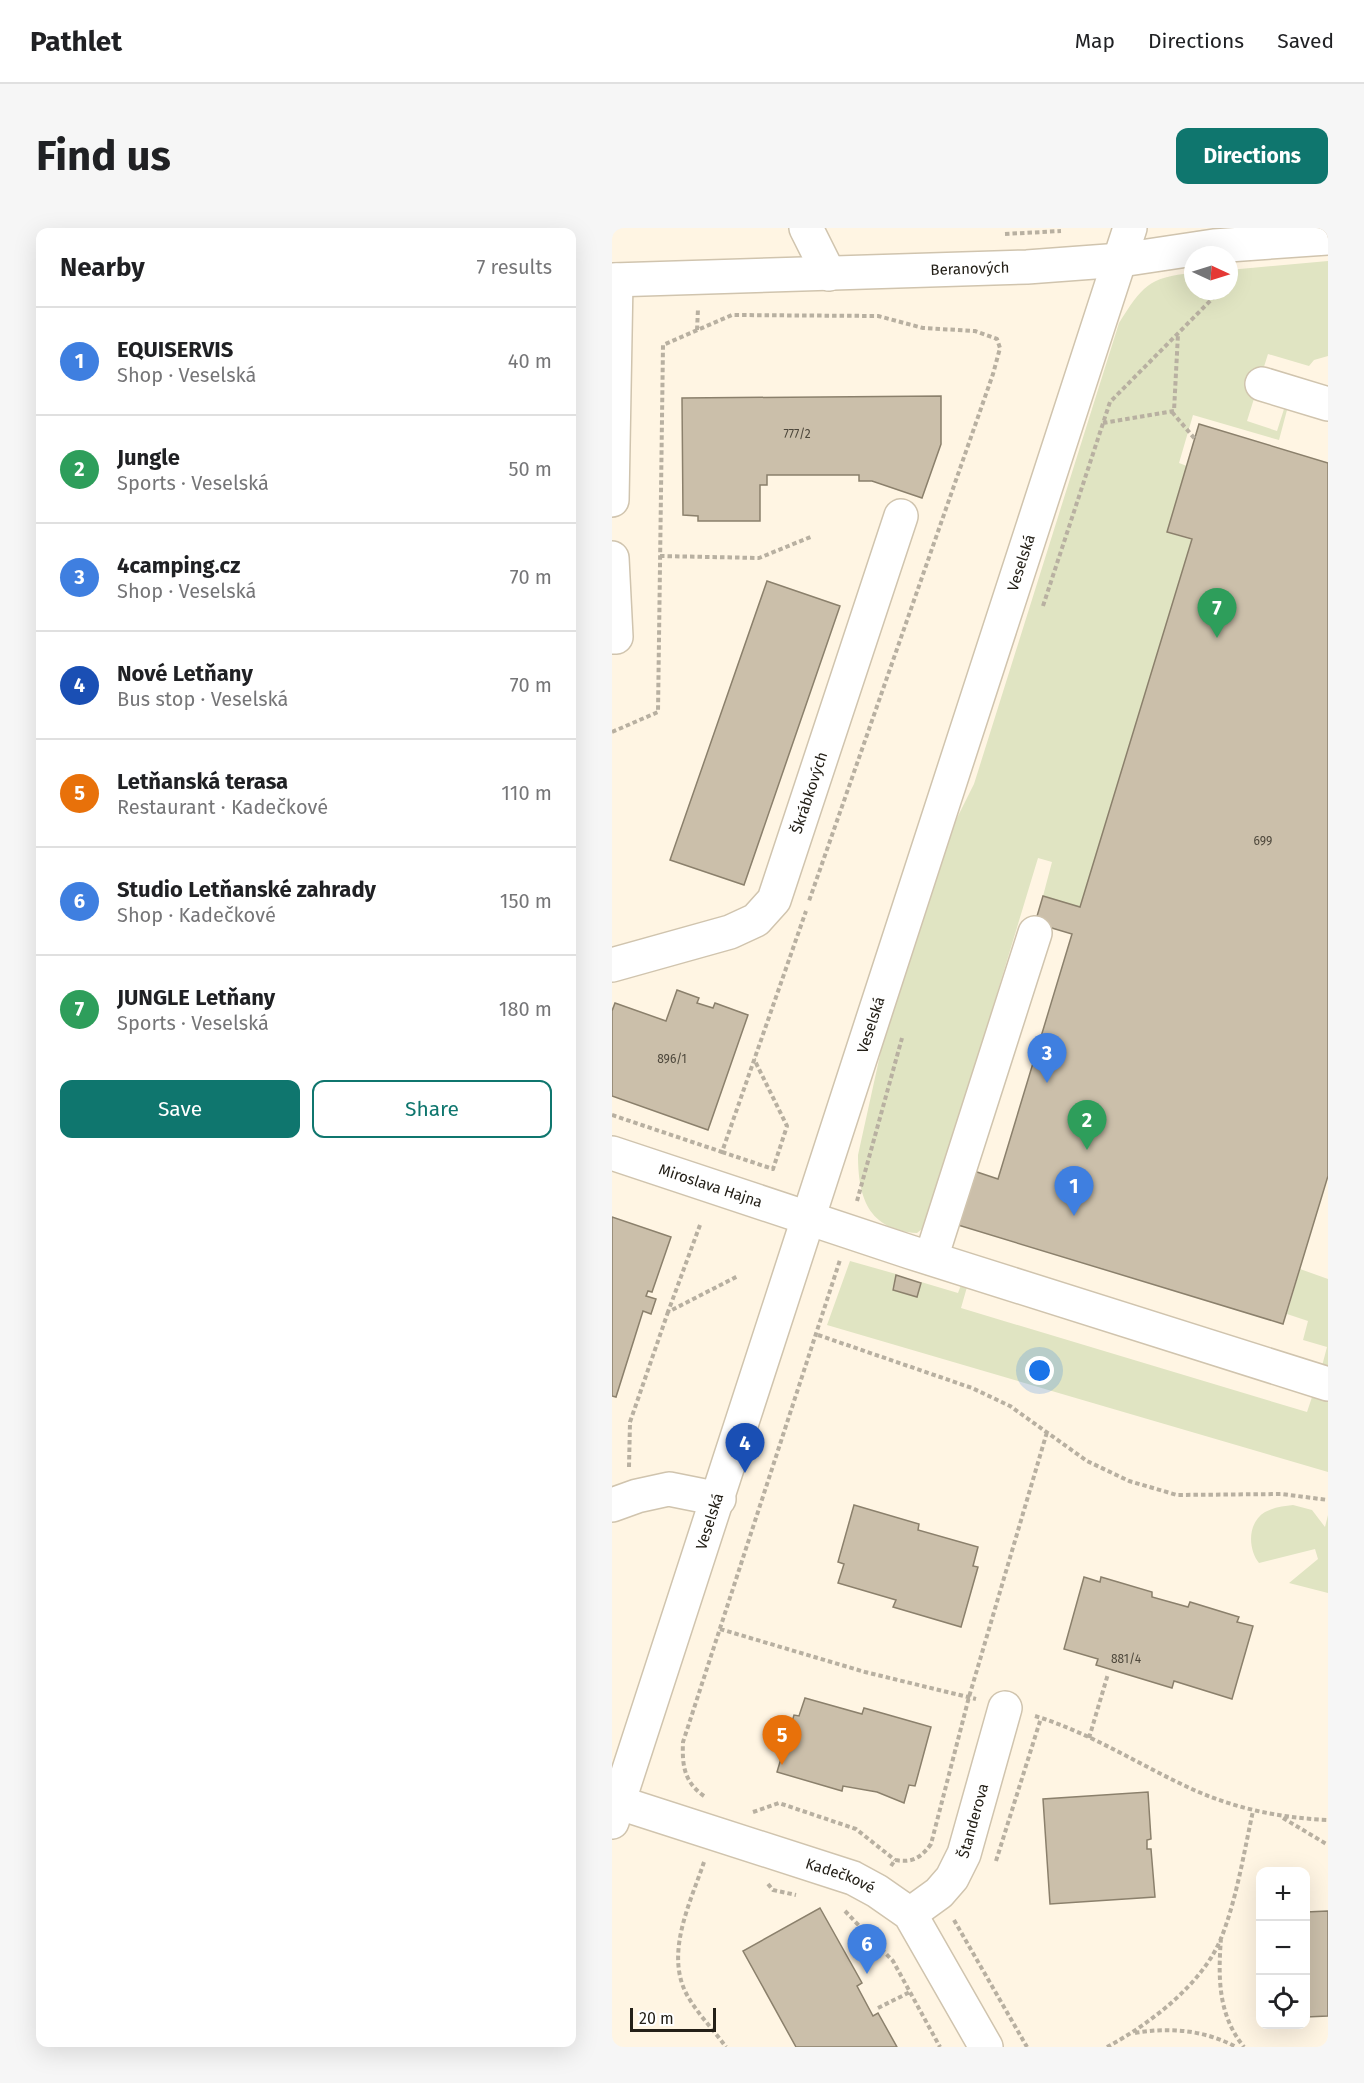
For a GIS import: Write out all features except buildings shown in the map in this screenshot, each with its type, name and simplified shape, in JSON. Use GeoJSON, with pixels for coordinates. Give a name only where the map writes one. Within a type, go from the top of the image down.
{"type":"FeatureCollection","features":[{"type":"Feature","properties":{"kind":"street"},"geometry":{"type":"LineString","coordinates":[[806,228],[829,274]]}},
{"type":"Feature","properties":{"kind":"street","name":"Veselská"},"geometry":{"type":"LineString","coordinates":[[615,1804],[719,1499],[1130,228]]}},
{"type":"Feature","properties":{"kind":"street","name":"Beranových"},"geometry":{"type":"LineString","coordinates":[[614,280],[829,274],[1121,260],[1214,246],[1259,236],[1328,238]]}},
{"type":"Feature","properties":{"kind":"street"},"geometry":{"type":"LineString","coordinates":[[612,500],[614,280]]}},
{"type":"Feature","properties":{"kind":"street"},"geometry":{"type":"LineString","coordinates":[[1262,384],[1328,404]]}},
{"type":"Feature","properties":{"kind":"street","name":"Škrábkových"},"geometry":{"type":"LineString","coordinates":[[612,965],[730,932],[756,920],[774,900],[902,516]]}},
{"type":"Feature","properties":{"kind":"street"},"geometry":{"type":"LineString","coordinates":[[612,558],[616,637],[612,638]]}},
{"type":"Feature","properties":{"kind":"street"},"geometry":{"type":"LineString","coordinates":[[931,1258],[1035,933]]}},
{"type":"Feature","properties":{"kind":"street","name":"Miroslava Hajna"},"geometry":{"type":"LineString","coordinates":[[612,1153],[809,1220],[849,1230],[1328,1384]]}},
{"type":"Feature","properties":{"kind":"street"},"geometry":{"type":"LineString","coordinates":[[624,1501],[669,1489],[719,1499]]}},
{"type":"Feature","properties":{"kind":"street","name":"Štanderova"},"geometry":{"type":"LineString","coordinates":[[910,1914],[939,1893],[952,1878],[963,1854],[1005,1708]]}},
{"type":"Feature","properties":{"kind":"street","name":"Kadečkové"},"geometry":{"type":"LineString","coordinates":[[615,1804],[853,1878],[877,1891],[910,1914],[986,2047]]}},
{"type":"Feature","properties":{"kind":"path"},"geometry":{"type":"LineString","coordinates":[[698,330],[699,278]]}},
{"type":"Feature","properties":{"kind":"path"},"geometry":{"type":"LineString","coordinates":[[1040,615],[1110,402],[1211,300]]}},
{"type":"Feature","properties":{"kind":"path"},"geometry":{"type":"LineString","coordinates":[[612,732],[658,712],[663,345],[732,315],[878,316],[923,328],[990,334],[998,339],[1000,348],[993,374],[722,1152]]}},
{"type":"Feature","properties":{"kind":"path"},"geometry":{"type":"LineString","coordinates":[[1103,423],[1174,411],[1178,333]]}},
{"type":"Feature","properties":{"kind":"path"},"geometry":{"type":"LineString","coordinates":[[1171,412],[1195,439]]}},
{"type":"Feature","properties":{"kind":"path"},"geometry":{"type":"LineString","coordinates":[[660,556],[759,558],[813,536]]}},
{"type":"Feature","properties":{"kind":"path"},"geometry":{"type":"LineString","coordinates":[[726,2047],[686,1992],[678,1969],[678,1949],[687,1911],[723,1803],[702,1795],[689,1783],[682,1765],[683,1742],[818,1335],[904,1032]]}},
{"type":"Feature","properties":{"kind":"path"},"geometry":{"type":"LineString","coordinates":[[612,1115],[773,1169],[787,1126],[754,1058]]}},
{"type":"Feature","properties":{"kind":"path"},"geometry":{"type":"LineString","coordinates":[[624,1501],[630,1422],[700,1225]]}},
{"type":"Feature","properties":{"kind":"path"},"geometry":{"type":"LineString","coordinates":[[668,1312],[738,1275]]}},
{"type":"Feature","properties":{"kind":"path"},"geometry":{"type":"LineString","coordinates":[[818,1335],[972,1388],[1010,1406],[1087,1461],[1129,1481],[1177,1495],[1282,1494],[1328,1500]]}},
{"type":"Feature","properties":{"kind":"path"},"geometry":{"type":"LineString","coordinates":[[931,1844],[969,1697],[1047,1432]]}},
{"type":"Feature","properties":{"kind":"path"},"geometry":{"type":"LineString","coordinates":[[720,1629],[865,1672],[969,1697],[1041,1718],[1089,1738],[1196,1791],[1253,1811],[1282,1818],[1328,1820]]}},
{"type":"Feature","properties":{"kind":"path"},"geometry":{"type":"LineString","coordinates":[[1089,1738],[1108,1674]]}},
{"type":"Feature","properties":{"kind":"path"},"geometry":{"type":"LineString","coordinates":[[999,1855],[1041,1718]]}},
{"type":"Feature","properties":{"kind":"path"},"geometry":{"type":"LineString","coordinates":[[750,1813],[779,1803],[856,1829],[895,1860]]}},
{"type":"Feature","properties":{"kind":"path"},"geometry":{"type":"LineString","coordinates":[[1244,2047],[1233,2034],[1221,1998],[1218,1972],[1221,1938],[1253,1811]]}},
{"type":"Feature","properties":{"kind":"path"},"geometry":{"type":"LineString","coordinates":[[1282,1818],[1328,1845]]}},
{"type":"Feature","properties":{"kind":"path"},"geometry":{"type":"LineString","coordinates":[[703,1865],[713,1868]]}},
{"type":"Feature","properties":{"kind":"path"},"geometry":{"type":"LineString","coordinates":[[765,1879],[773,1890],[804,1896]]}},
{"type":"Feature","properties":{"kind":"path"},"geometry":{"type":"LineString","coordinates":[[842,1908],[893,1961],[940,2047]]}},
{"type":"Feature","properties":{"kind":"path"},"geometry":{"type":"LineString","coordinates":[[951,1914],[1027,2047]]}},
{"type":"Feature","properties":{"kind":"path"},"geometry":{"type":"LineString","coordinates":[[1107,2047],[1133,2033],[1167,2007],[1197,1976],[1221,1938]]}},
{"type":"Feature","properties":{"kind":"path"},"geometry":{"type":"LineString","coordinates":[[878,2008],[910,1992]]}},
{"type":"Feature","properties":{"kind":"path"},"geometry":{"type":"LineString","coordinates":[[1133,2033],[1162,2028],[1192,2032],[1221,2039],[1236,2047]]}},
{"type":"Feature","properties":{"kind":"green space"},"geometry":{"type":"Polygon","coordinates":[[[1328,261],[1328,356],[1314,360],[1309,366],[1268,354],[1247,421],[1277,431],[1284,409],[1287,410],[1279,440],[1193,415],[1179,463],[1187,466],[1167,532],[1192,540],[1080,907],[1043,896],[1052,862],[1038,858],[927,1225],[917,1233],[900,1231],[877,1218],[869,1209],[860,1184],[858,1155],[895,987],[952,828],[974,784],[1119,323],[1141,292],[1166,277],[1184,274],[1184,300],[1238,300],[1238,269],[1328,261]]]}},
{"type":"Feature","properties":{"kind":"green space"},"geometry":{"type":"Polygon","coordinates":[[[850,1261],[896,1274],[892,1290],[916,1296],[921,1282],[958,1293],[961,1285],[967,1287],[961,1308],[1307,1412],[1314,1391],[1328,1395],[1328,1472],[827,1325],[850,1261]]]}},
{"type":"Feature","properties":{"kind":"green space"},"geometry":{"type":"Polygon","coordinates":[[[1300,1269],[1328,1279],[1328,1368],[1322,1366],[1327,1347],[1303,1340],[1308,1321],[1287,1314],[1300,1269]]]}},
{"type":"Feature","properties":{"kind":"green space"},"geometry":{"type":"Polygon","coordinates":[[[1293,1505],[1312,1510],[1325,1527],[1328,1515],[1328,1593],[1289,1583],[1318,1559],[1315,1549],[1259,1563],[1255,1557],[1251,1536],[1259,1517],[1272,1509],[1293,1505]]]}},
{"type":"Feature","properties":{"kind":"place","name":"JUNGLE Letňany"},"geometry":{"type":"Point","coordinates":[1217,638]}},
{"type":"Feature","properties":{"kind":"place","name":"4camping.cz"},"geometry":{"type":"Point","coordinates":[1047,1083]}},
{"type":"Feature","properties":{"kind":"place","name":"Jungle"},"geometry":{"type":"Point","coordinates":[1087,1150]}},
{"type":"Feature","properties":{"kind":"place","name":"EQUISERVIS"},"geometry":{"type":"Point","coordinates":[1074,1216]}},
{"type":"Feature","properties":{"kind":"place","name":"Nové Letňany"},"geometry":{"type":"Point","coordinates":[745,1473]}},
{"type":"Feature","properties":{"kind":"place","name":"Letňanská terasa"},"geometry":{"type":"Point","coordinates":[782,1765]}},
{"type":"Feature","properties":{"kind":"place","name":"Studio Letňanské zahrady"},"geometry":{"type":"Point","coordinates":[867,1974]}}]}
